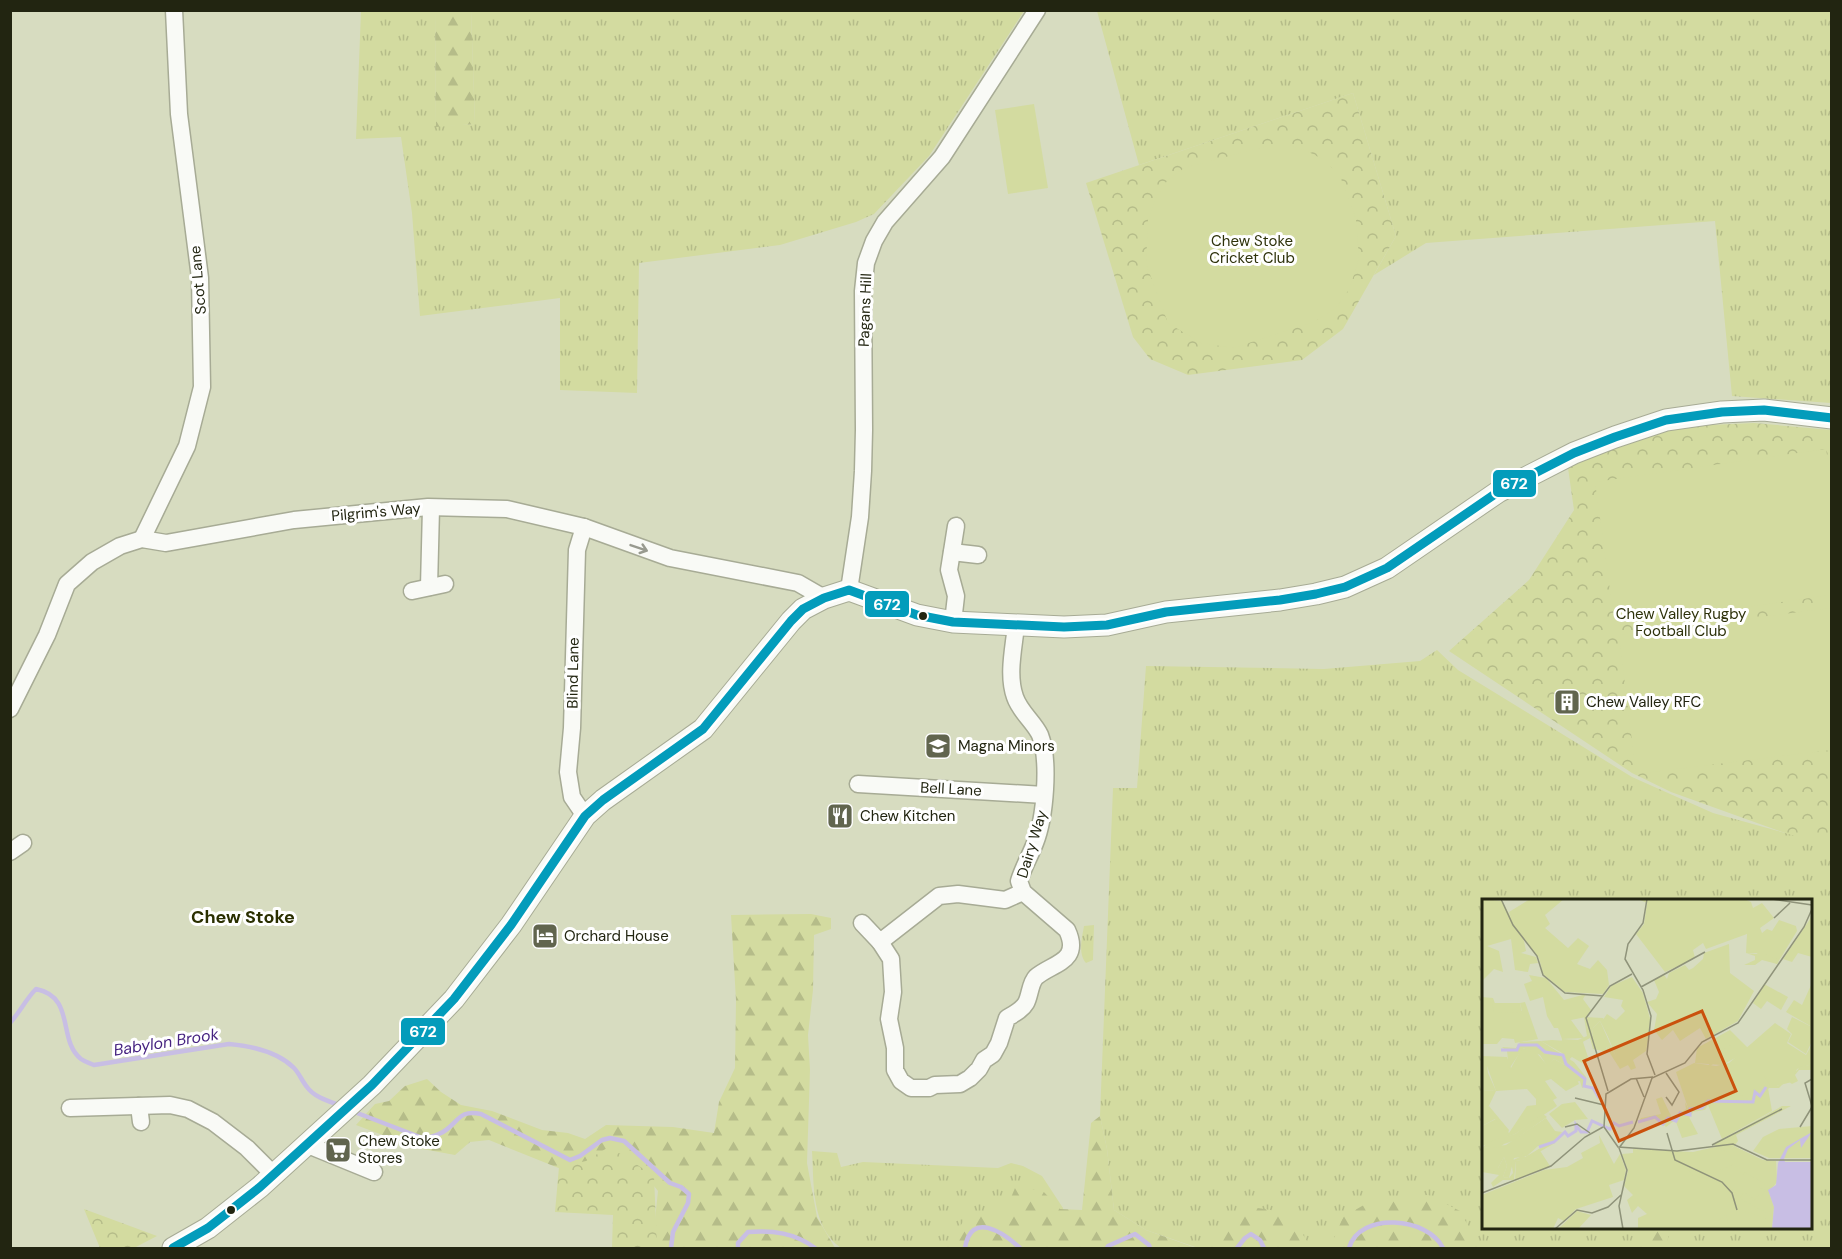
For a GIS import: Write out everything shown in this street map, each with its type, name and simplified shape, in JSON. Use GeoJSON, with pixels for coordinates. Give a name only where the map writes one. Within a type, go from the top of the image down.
{"type":"FeatureCollection","features":[{"type":"Feature","properties":{"kind":"main road"},"geometry":{"type":"LineString","coordinates":[[173,1248],[207,1228],[274,1175],[356,1101],[454,999],[511,925],[585,816],[603,800],[703,729],[791,621],[803,609],[824,598],[849,590],[917,615],[953,622],[1064,627],[1107,625],[1166,612],[1316,594],[1345,586],[1387,568],[1498,492],[1574,453],[1619,436],[1666,420],[1722,412],[1764,410],[1832,418]]}},
{"type":"Feature","properties":{"kind":"street","name":"Scot Lane"},"geometry":{"type":"LineString","coordinates":[[142,539],[188,447],[202,387],[200,278],[178,114],[174,10]]}},
{"type":"Feature","properties":{"kind":"street","name":"Pagans Hill"},"geometry":{"type":"LineString","coordinates":[[849,590],[860,517],[863,471],[863,291],[866,263],[874,241],[885,222],[942,157],[1037,10]]}},
{"type":"Feature","properties":{"kind":"street","name":"Pilgrim's Way"},"geometry":{"type":"LineString","coordinates":[[13,700],[47,635],[67,584],[92,562],[120,546],[142,539],[166,543],[294,520],[431,508],[507,509],[584,527],[670,558],[798,583],[824,598]]}},
{"type":"Feature","properties":{"kind":"street"},"geometry":{"type":"LineString","coordinates":[[412,591],[437,586],[431,508]]}},
{"type":"Feature","properties":{"kind":"street"},"geometry":{"type":"LineString","coordinates":[[953,622],[956,596],[950,570],[956,526]]}},
{"type":"Feature","properties":{"kind":"street","name":"Blind Lane"},"geometry":{"type":"LineString","coordinates":[[584,527],[577,550],[572,728],[568,772],[572,797],[585,816]]}},
{"type":"Feature","properties":{"kind":"street"},"geometry":{"type":"LineString","coordinates":[[952,552],[978,555]]}},
{"type":"Feature","properties":{"kind":"street","name":"Dairy Way"},"geometry":{"type":"LineString","coordinates":[[862,923],[880,942],[891,959],[893,992],[889,1019],[896,1048],[895,1070],[901,1081],[911,1088],[960,1084],[970,1078],[984,1060],[993,1054],[1007,1018],[1025,1005],[1035,978],[1065,960],[1070,950],[1071,938],[1067,930],[1023,892],[1019,881],[1043,817],[1045,756],[1039,734],[1014,697],[1011,671],[1016,625]]}},
{"type":"Feature","properties":{"kind":"street","name":"Bell Lane"},"geometry":{"type":"LineString","coordinates":[[858,784],[1044,795]]}},
{"type":"Feature","properties":{"kind":"street","name":"Dairy Way"},"geometry":{"type":"LineString","coordinates":[[880,942],[939,896],[958,894],[1005,900],[1023,892]]}},
{"type":"Feature","properties":{"kind":"street"},"geometry":{"type":"LineString","coordinates":[[70,1108],[140,1114],[170,1105],[192,1110],[213,1122],[247,1148],[274,1175]]}},
{"type":"Feature","properties":{"kind":"street"},"geometry":{"type":"LineString","coordinates":[[308,1144],[374,1172]]}},
{"type":"Feature","properties":{"kind":"green space"},"geometry":{"type":"Polygon","coordinates":[[[361,11],[435,11],[436,126],[475,124],[471,11],[1024,11],[929,156],[874,214],[856,222],[780,245],[639,263],[637,393],[560,390],[560,298],[420,316],[412,213],[401,137],[356,139],[361,11]]]}},
{"type":"Feature","properties":{"kind":"green space"},"geometry":{"type":"Polygon","coordinates":[[[435,11],[471,11],[475,124],[436,127],[435,11]]]}},
{"type":"Feature","properties":{"kind":"green space"},"geometry":{"type":"Polygon","coordinates":[[[1097,11],[1831,11],[1831,403],[1732,396],[1715,221],[1426,243],[1374,275],[1396,236],[1353,93],[1139,165],[1097,11]]]}},
{"type":"Feature","properties":{"kind":"green space","name":"Chew Stoke Cricket Club"},"geometry":{"type":"Polygon","coordinates":[[[1353,93],[1396,236],[1343,329],[1302,360],[1188,375],[1150,359],[1133,337],[1086,183],[1353,93]]]}},
{"type":"Feature","properties":{"kind":"green space"},"geometry":{"type":"Polygon","coordinates":[[[1034,104],[1048,188],[1008,194],[995,110],[1034,104]]]}},
{"type":"Feature","properties":{"kind":"green space"},"geometry":{"type":"Polygon","coordinates":[[[1271,145],[1288,145],[1305,150],[1324,160],[1340,176],[1356,219],[1359,257],[1350,288],[1336,308],[1314,322],[1233,348],[1201,343],[1168,323],[1146,264],[1148,220],[1155,199],[1167,181],[1184,168],[1271,145]]]}},
{"type":"Feature","properties":{"kind":"green space","name":"Chew Valley Rugby Football Club"},"geometry":{"type":"Polygon","coordinates":[[[1754,423],[1831,430],[1831,838],[1802,838],[1785,833],[1671,792],[1632,773],[1449,651],[1529,580],[1574,510],[1568,468],[1619,436],[1688,426],[1754,423]]]}},
{"type":"Feature","properties":{"kind":"green space"},"geometry":{"type":"Polygon","coordinates":[[[1826,449],[1832,485],[1831,595],[1615,626],[1595,482],[1826,449]]]}},
{"type":"Feature","properties":{"kind":"green space"},"geometry":{"type":"Polygon","coordinates":[[[1831,608],[1831,750],[1636,774],[1619,635],[1831,608]]]}},
{"type":"Feature","properties":{"kind":"green space"},"geometry":{"type":"Polygon","coordinates":[[[1437,650],[1458,670],[1632,777],[1713,813],[1785,833],[1831,835],[1831,1248],[1198,1248],[1146,1230],[1114,1210],[1107,1149],[1100,1116],[1113,788],[1137,788],[1146,666],[1324,669],[1420,661],[1437,650]]]}},
{"type":"Feature","properties":{"kind":"green space"},"geometry":{"type":"Polygon","coordinates":[[[811,914],[831,918],[831,929],[814,935],[813,990],[808,1035],[810,1070],[807,1163],[817,1217],[835,1248],[652,1248],[658,1191],[640,1169],[571,1173],[489,1140],[470,1142],[455,1155],[417,1148],[356,1125],[375,1104],[389,1101],[405,1086],[427,1079],[441,1092],[461,1105],[492,1111],[542,1130],[568,1133],[585,1139],[606,1125],[673,1127],[714,1133],[719,1102],[735,1068],[736,1000],[731,915],[811,914]]]}},
{"type":"Feature","properties":{"kind":"green space"},"geometry":{"type":"Polygon","coordinates":[[[1094,925],[1093,960],[1086,963],[1081,950],[1084,926],[1094,925]]]}},
{"type":"Feature","properties":{"kind":"green space"},"geometry":{"type":"Polygon","coordinates":[[[1100,1116],[1107,1149],[1114,1210],[1146,1230],[1196,1248],[945,1248],[965,1219],[980,1211],[1005,1212],[1015,1188],[1042,1190],[1060,1209],[1082,1210],[1091,1123],[1100,1116]]]}},
{"type":"Feature","properties":{"kind":"green space"},"geometry":{"type":"Polygon","coordinates":[[[607,1148],[621,1154],[654,1176],[657,1248],[612,1248],[613,1215],[555,1212],[559,1167],[586,1161],[607,1148]]]}},
{"type":"Feature","properties":{"kind":"green space"},"geometry":{"type":"Polygon","coordinates":[[[812,1151],[837,1153],[841,1167],[863,1162],[998,1168],[1011,1163],[1023,1166],[1042,1176],[1063,1208],[1068,1248],[841,1248],[831,1239],[819,1217],[814,1191],[812,1151]]]}},
{"type":"Feature","properties":{"kind":"green space"},"geometry":{"type":"Polygon","coordinates":[[[1428,1195],[1460,1211],[1477,1242],[1489,1248],[1330,1248],[1343,1217],[1369,1202],[1428,1195]]]}},
{"type":"Feature","properties":{"kind":"green space"},"geometry":{"type":"Polygon","coordinates":[[[1245,1206],[1290,1213],[1311,1248],[1196,1248],[1221,1241],[1245,1206]]]}},
{"type":"Feature","properties":{"kind":"green space"},"geometry":{"type":"Polygon","coordinates":[[[84,1209],[157,1236],[134,1248],[100,1248],[84,1209]]]}},
{"type":"Feature","properties":{"kind":"green space"},"geometry":{"type":"Polygon","coordinates":[[[1640,1229],[1669,1229],[1667,1248],[1629,1248],[1640,1229]]]}},
{"type":"Feature","properties":{"kind":"waterway","name":"Babylon Brook"},"geometry":{"type":"LineString","coordinates":[[10,1023],[36,989],[57,1001],[74,1051],[81,1059],[94,1065],[229,1044],[246,1046],[280,1057],[294,1068],[313,1093],[339,1105]]}},
{"type":"Feature","properties":{"kind":"waterway","name":"Babylon Brook"},"geometry":{"type":"LineString","coordinates":[[352,1111],[425,1139],[443,1132],[468,1113],[481,1114],[570,1160],[580,1156],[602,1140],[610,1138],[624,1141],[670,1183],[681,1187],[689,1194],[688,1203],[673,1232],[671,1248]]}},
{"type":"Feature","properties":{"kind":"waterway","name":"Babylon Brook"},"geometry":{"type":"LineString","coordinates":[[1349,1248],[1356,1236],[1366,1228],[1394,1222],[1424,1230],[1443,1248]]}},
{"type":"Feature","properties":{"kind":"waterway","name":"Babylon Brook"},"geometry":{"type":"LineString","coordinates":[[965,1248],[968,1236],[981,1227],[997,1231],[1020,1248]]}},
{"type":"Feature","properties":{"kind":"waterway","name":"Babylon Brook"},"geometry":{"type":"LineString","coordinates":[[738,1248],[738,1243],[748,1232],[757,1231],[792,1236],[815,1248]]}},
{"type":"Feature","properties":{"kind":"waterway","name":"Babylon Brook"},"geometry":{"type":"LineString","coordinates":[[1107,1248],[1135,1234],[1150,1248]]}},
{"type":"Feature","properties":{"kind":"waterway","name":"Babylon Brook"},"geometry":{"type":"LineString","coordinates":[[1237,1248],[1251,1234],[1260,1240],[1264,1248]]}},
{"type":"Feature","properties":{"kind":"transit line","name":"672"},"geometry":{"type":"LineString","coordinates":[[173,1248],[208,1228],[260,1187],[372,1085],[454,999],[511,925],[585,816],[603,800],[703,729],[791,621],[803,609],[824,598],[849,590],[917,615],[953,622],[1064,627],[1107,625],[1166,612],[1316,594],[1345,587],[1387,568],[1498,492],[1574,453],[1615,437],[1666,420],[1722,412],[1764,410],[1832,418]]}},
{"type":"Feature","properties":{"kind":"place","name":"Chew Valley RFC"},"geometry":{"type":"Point","coordinates":[1567,702]}},
{"type":"Feature","properties":{"kind":"place","name":"Magna Minors"},"geometry":{"type":"Point","coordinates":[938,746]}},
{"type":"Feature","properties":{"kind":"place","name":"Chew Kitchen"},"geometry":{"type":"Point","coordinates":[840,816]}},
{"type":"Feature","properties":{"kind":"place","name":"Orchard House"},"geometry":{"type":"Point","coordinates":[545,936]}},
{"type":"Feature","properties":{"kind":"place","name":"Chew Stoke Stores"},"geometry":{"type":"Point","coordinates":[338,1150]}},
{"type":"Feature","properties":{"kind":"district","name":"Chew Stoke"},"geometry":{"type":"Point","coordinates":[243,917]}}]}
